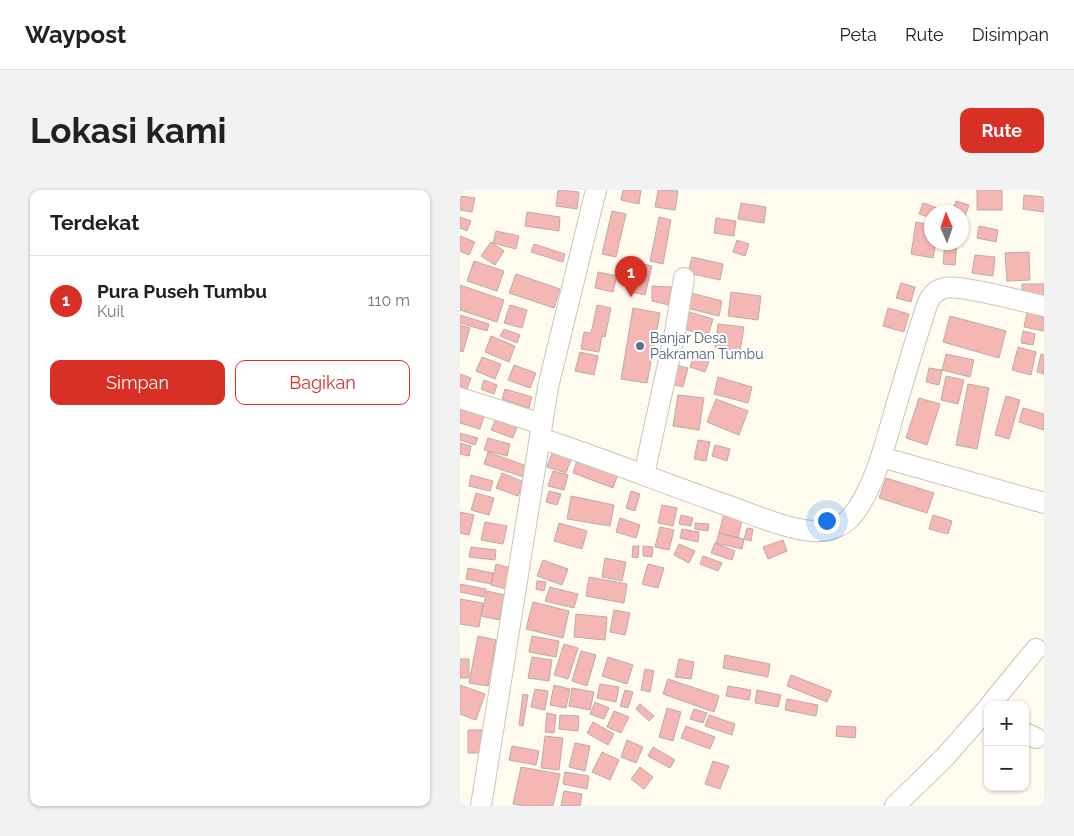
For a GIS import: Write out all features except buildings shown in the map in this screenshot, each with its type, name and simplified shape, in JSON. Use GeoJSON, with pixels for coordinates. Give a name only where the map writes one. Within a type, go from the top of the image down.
{"type":"FeatureCollection","features":[{"type":"Feature","properties":{"kind":"street"},"geometry":{"type":"LineString","coordinates":[[481,806],[555,354],[596,190]]}},
{"type":"Feature","properties":{"kind":"street"},"geometry":{"type":"LineString","coordinates":[[644,475],[675,332],[684,278]]}},
{"type":"Feature","properties":{"kind":"street"},"geometry":{"type":"LineString","coordinates":[[460,398],[644,475],[792,528],[812,531],[825,530],[839,526],[850,519],[861,502],[881,457],[924,311],[933,294],[945,287],[961,288],[1044,306]]}},
{"type":"Feature","properties":{"kind":"street"},"geometry":{"type":"LineString","coordinates":[[881,457],[1044,503]]}},
{"type":"Feature","properties":{"kind":"street"},"geometry":{"type":"LineString","coordinates":[[995,701],[1036,649]]}},
{"type":"Feature","properties":{"kind":"street"},"geometry":{"type":"LineString","coordinates":[[895,806],[944,758],[984,714]]}},
{"type":"Feature","properties":{"kind":"place","name":"Pura Puseh Tumbu"},"geometry":{"type":"Point","coordinates":[631,297]}},
{"type":"Feature","properties":{"kind":"place","name":"Banjar Desa Pakraman Tumbu"},"geometry":{"type":"Point","coordinates":[640,346]}}]}
